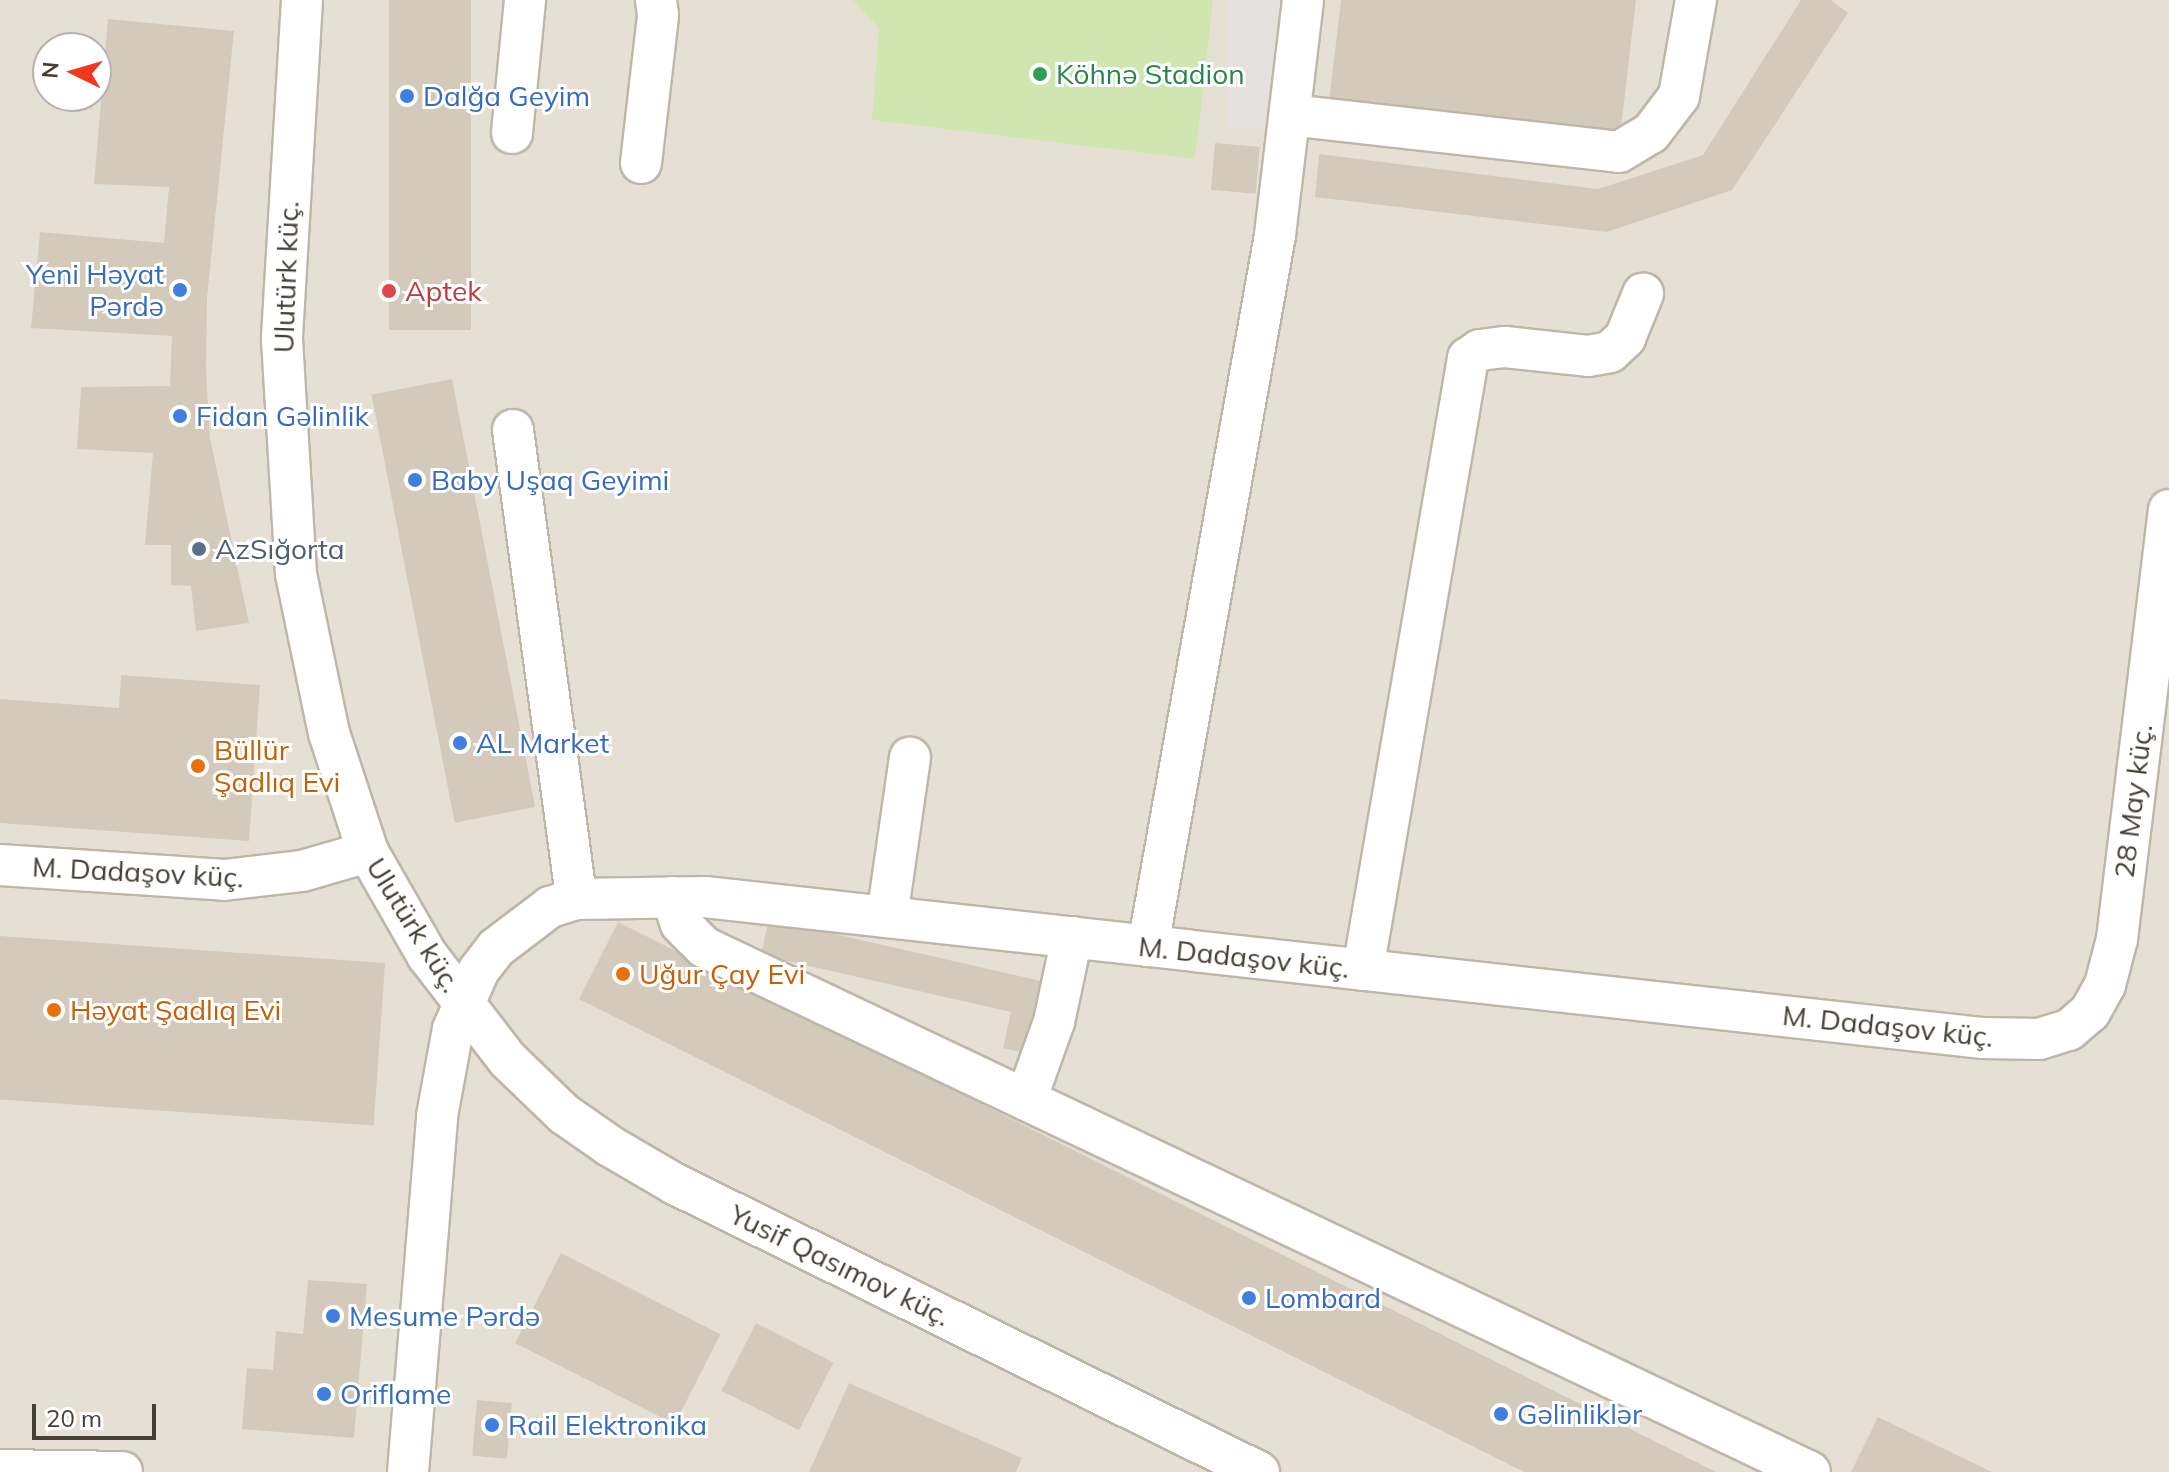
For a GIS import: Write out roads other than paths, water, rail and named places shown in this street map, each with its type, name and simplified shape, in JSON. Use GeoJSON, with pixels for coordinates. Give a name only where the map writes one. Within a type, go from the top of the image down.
{"type":"FeatureCollection","features":[{"type":"Feature","properties":{"kind":"street","name":"Ulutürk küç."},"geometry":{"type":"LineString","coordinates":[[302,0],[282,339],[286,466],[296,574],[323,704],[368,852],[388,894],[463,1003],[437,1116],[408,1472]]}},
{"type":"Feature","properties":{"kind":"street"},"geometry":{"type":"LineString","coordinates":[[512,133],[525,0]]}},
{"type":"Feature","properties":{"kind":"street"},"geometry":{"type":"LineString","coordinates":[[641,163],[658,15],[656,0]]}},
{"type":"Feature","properties":{"kind":"street"},"geometry":{"type":"LineString","coordinates":[[1148,946],[1275,235],[1303,0]]}},
{"type":"Feature","properties":{"kind":"street"},"geometry":{"type":"LineString","coordinates":[[1290,115],[1619,152],[1651,133],[1679,96],[1696,0]]}},
{"type":"Feature","properties":{"kind":"street"},"geometry":{"type":"LineString","coordinates":[[1363,970],[1468,358],[1480,350],[1505,347],[1588,356],[1610,352],[1625,338],[1643,294]]}},
{"type":"Feature","properties":{"kind":"street"},"geometry":{"type":"LineString","coordinates":[[513,430],[576,899]]}},
{"type":"Feature","properties":{"kind":"street","name":"28 May küç."},"geometry":{"type":"LineString","coordinates":[[2069,1030],[2090,1012],[2105,985],[2117,939],[2168,519]]}},
{"type":"Feature","properties":{"kind":"street"},"geometry":{"type":"LineString","coordinates":[[887,917],[910,758]]}},
{"type":"Feature","properties":{"kind":"street","name":"M. Dadaşov küç."},"geometry":{"type":"LineString","coordinates":[[0,865],[224,880],[302,871],[368,852]]}},
{"type":"Feature","properties":{"kind":"street","name":"M. Dadaşov küç."},"geometry":{"type":"LineString","coordinates":[[463,1003],[496,948],[525,921],[576,899],[672,897],[887,917],[1983,1038],[2039,1039],[2069,1030]]}},
{"type":"Feature","properties":{"kind":"street"},"geometry":{"type":"LineString","coordinates":[[672,897],[681,924],[704,947],[1810,1472]]}},
{"type":"Feature","properties":{"kind":"street"},"geometry":{"type":"LineString","coordinates":[[1026,1100],[1054,1022],[1072,937]]}},
{"type":"Feature","properties":{"kind":"street","name":"Yusif Qasımov küç."},"geometry":{"type":"LineString","coordinates":[[463,1003],[508,1060],[564,1114],[610,1146],[675,1184],[1259,1472]]}},
{"type":"Feature","properties":{"kind":"street"},"geometry":{"type":"LineString","coordinates":[[0,1470],[122,1472]]}},
{"type":"Feature","properties":{"kind":"place","name":"Köhnə Stadion"},"geometry":{"type":"Point","coordinates":[1040,74]}},
{"type":"Feature","properties":{"kind":"place","name":"Dalğa Geyim"},"geometry":{"type":"Point","coordinates":[407,96]}},
{"type":"Feature","properties":{"kind":"place","name":"Yeni Həyat Pərdə"},"geometry":{"type":"Point","coordinates":[180,290]}},
{"type":"Feature","properties":{"kind":"place","name":"Aptek"},"geometry":{"type":"Point","coordinates":[389,291]}},
{"type":"Feature","properties":{"kind":"place","name":"Fidan Gəlinlik"},"geometry":{"type":"Point","coordinates":[180,416]}},
{"type":"Feature","properties":{"kind":"place","name":"Baby Uşaq Geyimi"},"geometry":{"type":"Point","coordinates":[415,480]}},
{"type":"Feature","properties":{"kind":"place","name":"AzSığorta"},"geometry":{"type":"Point","coordinates":[199,549]}},
{"type":"Feature","properties":{"kind":"place","name":"AL Market"},"geometry":{"type":"Point","coordinates":[460,743]}},
{"type":"Feature","properties":{"kind":"place","name":"Büllür Şadlıq Evi"},"geometry":{"type":"Point","coordinates":[198,766]}},
{"type":"Feature","properties":{"kind":"place","name":"Uğur Çay Evi"},"geometry":{"type":"Point","coordinates":[623,974]}},
{"type":"Feature","properties":{"kind":"place","name":"Həyat Şadlıq Evi"},"geometry":{"type":"Point","coordinates":[54,1010]}},
{"type":"Feature","properties":{"kind":"place","name":"Lombard"},"geometry":{"type":"Point","coordinates":[1249,1298]}},
{"type":"Feature","properties":{"kind":"place","name":"Mesume Pərdə"},"geometry":{"type":"Point","coordinates":[333,1316]}},
{"type":"Feature","properties":{"kind":"place","name":"Oriflame"},"geometry":{"type":"Point","coordinates":[324,1394]}},
{"type":"Feature","properties":{"kind":"place","name":"Gəlinliklər"},"geometry":{"type":"Point","coordinates":[1501,1414]}},
{"type":"Feature","properties":{"kind":"place","name":"Rail Elektronika"},"geometry":{"type":"Point","coordinates":[492,1425]}}]}
